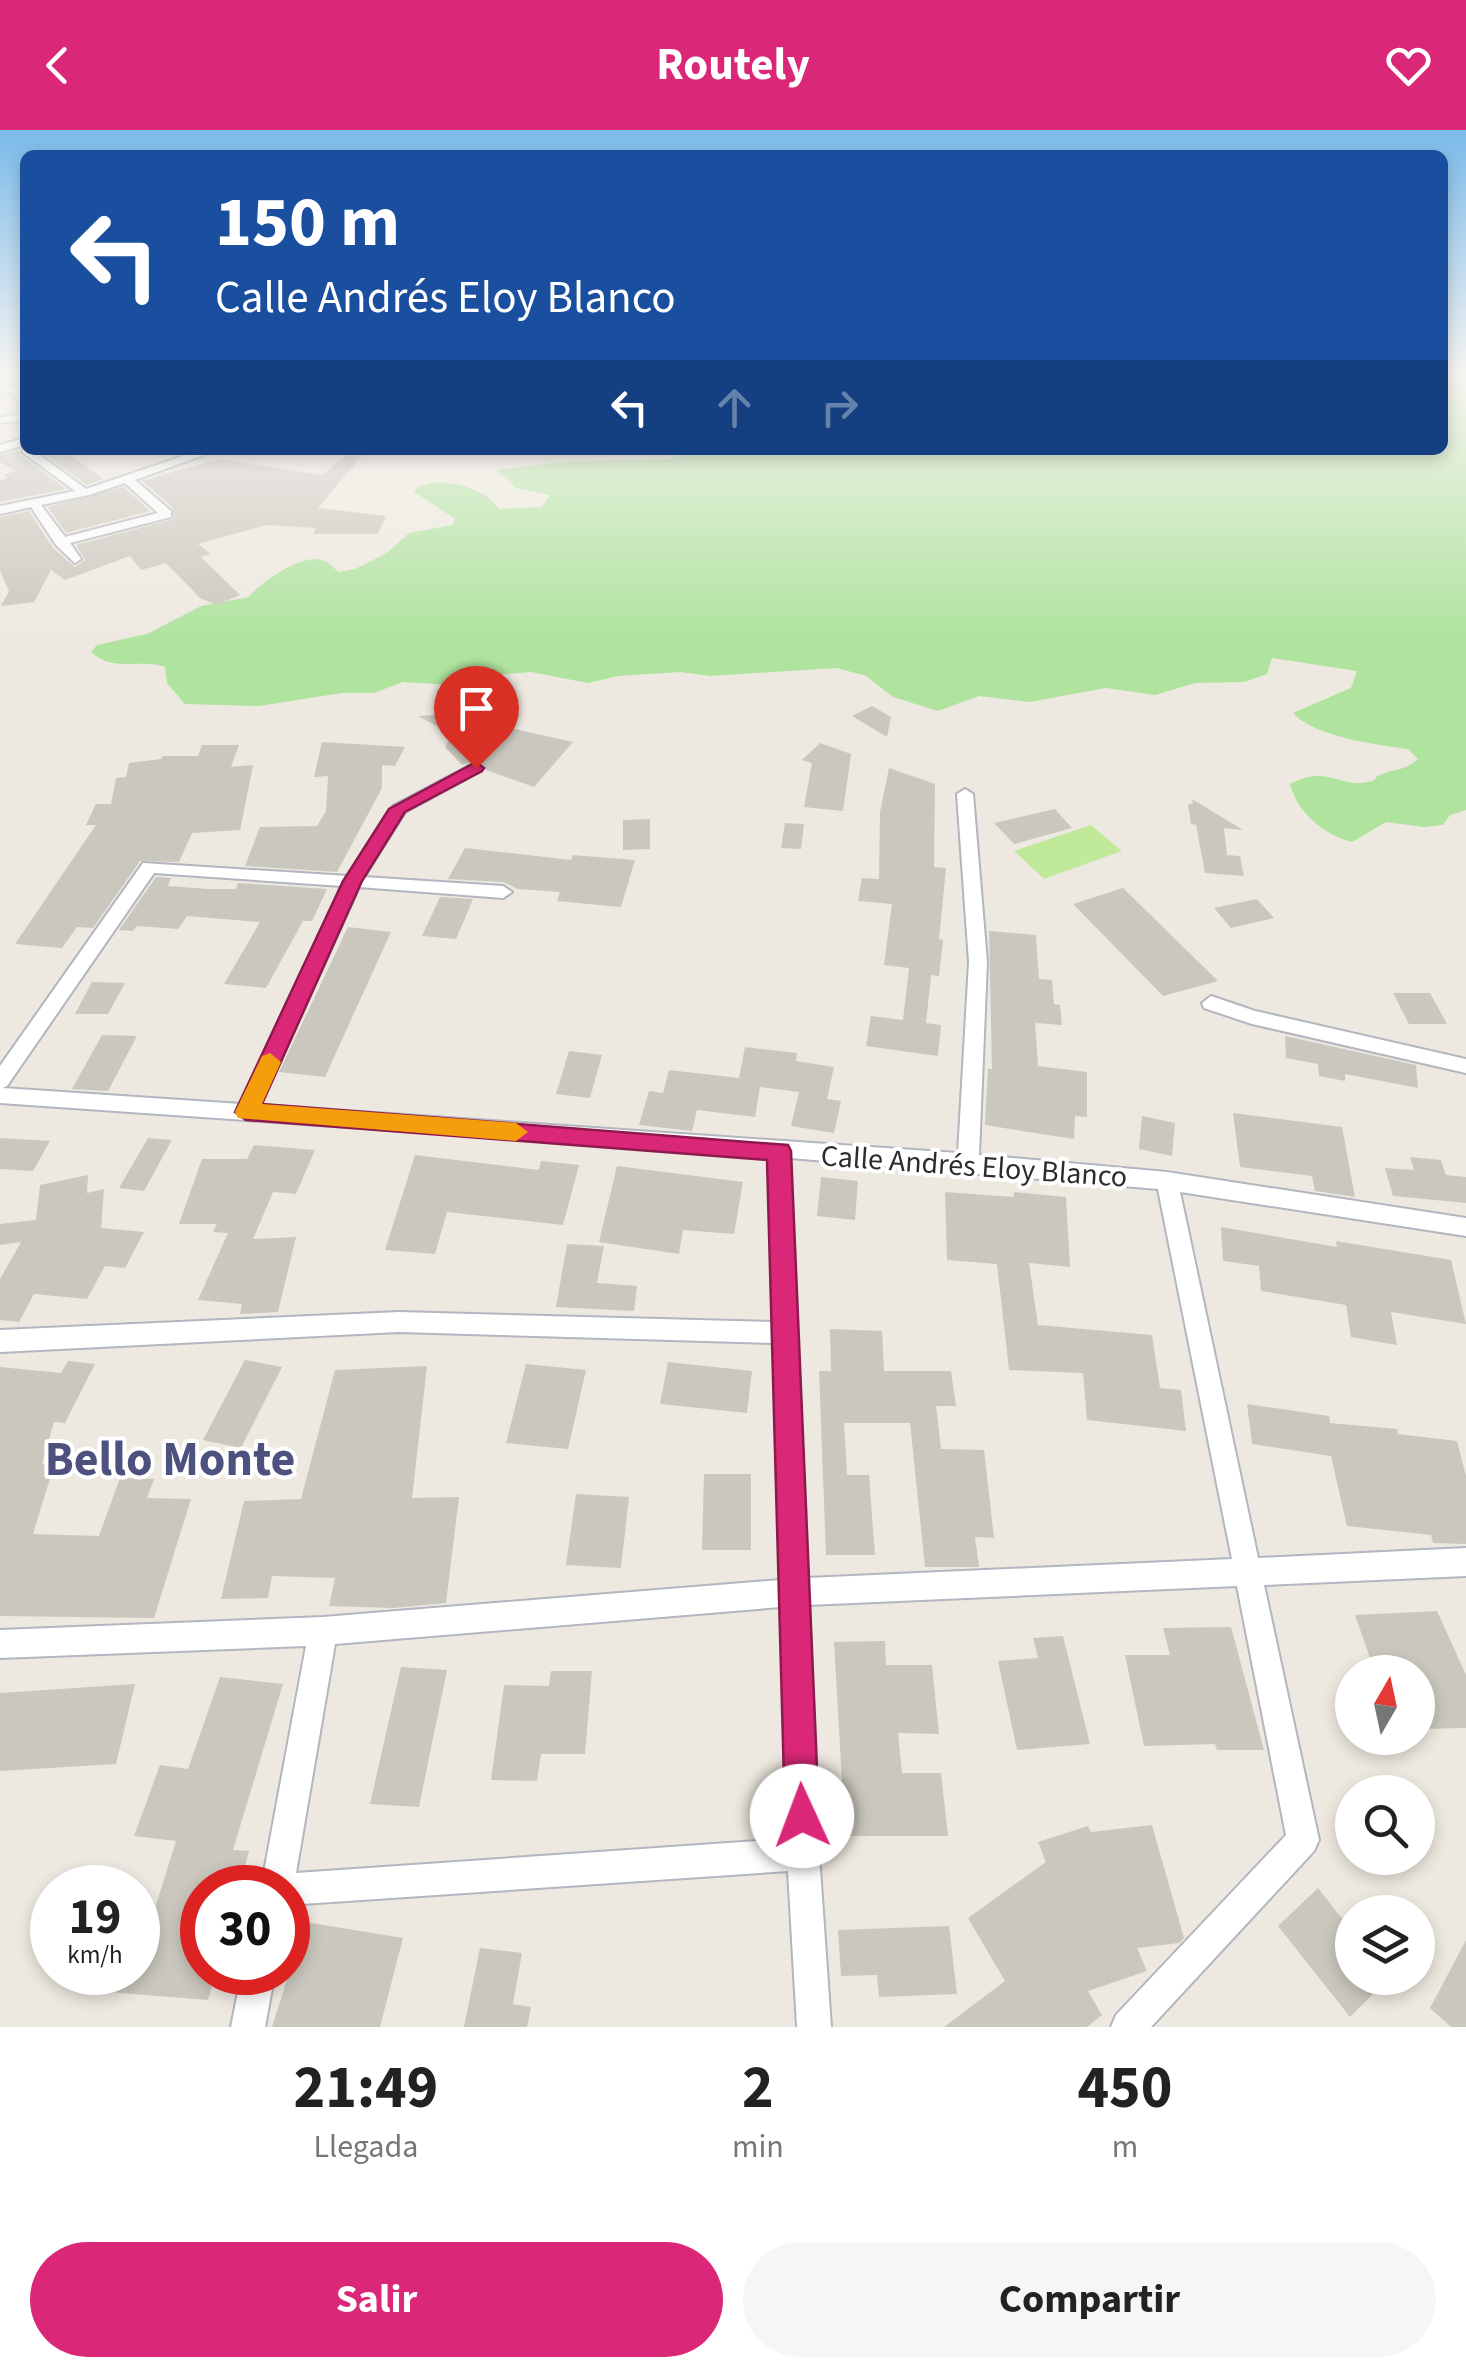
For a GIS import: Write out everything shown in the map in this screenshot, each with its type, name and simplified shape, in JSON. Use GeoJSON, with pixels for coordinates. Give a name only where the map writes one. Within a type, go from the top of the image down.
{"type":"FeatureCollection","features":[{"type":"Feature","properties":{"kind":"street"},"geometry":{"type":"LineString","coordinates":[[46,464],[85,494]]}},
{"type":"Feature","properties":{"kind":"street"},"geometry":{"type":"LineString","coordinates":[[0,510],[85,494],[174,464]]}},
{"type":"Feature","properties":{"kind":"street"},"geometry":{"type":"LineString","coordinates":[[60,542],[165,517],[166,512],[128,480]]}},
{"type":"Feature","properties":{"kind":"street"},"geometry":{"type":"LineString","coordinates":[[34,505],[75,559]]}},
{"type":"Feature","properties":{"kind":"street"},"geometry":{"type":"LineString","coordinates":[[246,1112],[353,881],[398,809],[476,768]]}},
{"type":"Feature","properties":{"kind":"street"},"geometry":{"type":"LineString","coordinates":[[965,794],[978,962],[968,1162]]}},
{"type":"Feature","properties":{"kind":"street"},"geometry":{"type":"LineString","coordinates":[[0,1081],[149,867],[503,892]]}},
{"type":"Feature","properties":{"kind":"street"},"geometry":{"type":"LineString","coordinates":[[1211,1003],[1252,1017],[1466,1066]]}},
{"type":"Feature","properties":{"kind":"street","name":"Calle Andrés Eloy Blanco"},"geometry":{"type":"LineString","coordinates":[[0,1095],[968,1162],[1166,1181],[1466,1227]]}},
{"type":"Feature","properties":{"kind":"street"},"geometry":{"type":"LineString","coordinates":[[779,1151],[803,1854],[814,2027]]}},
{"type":"Feature","properties":{"kind":"street"},"geometry":{"type":"LineString","coordinates":[[1128,2027],[1304,1840],[1166,1181]]}},
{"type":"Feature","properties":{"kind":"street"},"geometry":{"type":"LineString","coordinates":[[0,1342],[399,1322],[786,1333]]}},
{"type":"Feature","properties":{"kind":"street"},"geometry":{"type":"LineString","coordinates":[[0,1644],[323,1631],[795,1592],[1466,1562]]}},
{"type":"Feature","properties":{"kind":"street"},"geometry":{"type":"LineString","coordinates":[[281,1865],[323,1631]]}},
{"type":"Feature","properties":{"kind":"street"},"geometry":{"type":"LineString","coordinates":[[310,1888],[803,1854]]}},
{"type":"Feature","properties":{"kind":"street"},"geometry":{"type":"LineString","coordinates":[[248,2027],[254,1995]]}},
{"type":"Feature","properties":{"kind":"green space"},"geometry":{"type":"Polygon","coordinates":[[[547,464],[1466,464],[1466,810],[1450,815],[1443,825],[1386,822],[1352,842],[1313,821],[1290,784],[1314,776],[1368,782],[1418,759],[1408,749],[1363,742],[1315,728],[1293,713],[1351,688],[1357,671],[1272,658],[1267,674],[1244,682],[1195,683],[1155,695],[1106,688],[1030,702],[979,696],[938,711],[893,697],[866,676],[837,668],[710,676],[680,672],[618,676],[588,683],[531,672],[463,678],[451,685],[403,682],[374,693],[342,693],[259,706],[185,704],[167,683],[165,667],[118,664],[91,652],[97,645],[147,634],[201,606],[249,597],[263,583],[297,563],[319,559],[339,572],[355,569],[387,553],[409,533],[452,525],[455,519],[413,491],[423,485],[460,485],[484,495],[499,509],[542,507],[550,495],[516,488],[496,470],[547,464]]]}},
{"type":"Feature","properties":{"kind":"green space"},"geometry":{"type":"Polygon","coordinates":[[[1091,825],[1122,851],[1044,879],[1014,851],[1091,825]]]}},
{"type":"Feature","properties":{"kind":"building"},"geometry":{"type":"Polygon","coordinates":[[[3,464],[32,464],[66,489],[0,502],[0,481],[8,478],[3,475],[16,471],[3,464]]]}},
{"type":"Feature","properties":{"kind":"building"},"geometry":{"type":"Polygon","coordinates":[[[58,464],[82,464],[103,479],[87,485],[58,464]]]}},
{"type":"Feature","properties":{"kind":"building"},"geometry":{"type":"Polygon","coordinates":[[[203,464],[248,464],[322,475],[336,464],[355,464],[318,508],[386,516],[378,534],[313,534],[316,528],[267,525],[198,544],[211,554],[201,557],[240,595],[217,605],[200,598],[166,563],[141,570],[130,556],[65,580],[51,570],[34,602],[1,606],[9,591],[0,571],[0,517],[29,511],[53,548],[75,567],[85,560],[76,545],[174,519],[173,508],[142,481],[203,464]]]}},
{"type":"Feature","properties":{"kind":"building"},"geometry":{"type":"Polygon","coordinates":[[[124,487],[150,511],[66,533],[48,507],[124,487]]]}},
{"type":"Feature","properties":{"kind":"building"},"geometry":{"type":"Polygon","coordinates":[[[872,706],[891,717],[887,737],[852,716],[872,706]]]}},
{"type":"Feature","properties":{"kind":"building"},"geometry":{"type":"Polygon","coordinates":[[[517,714],[510,728],[573,742],[534,787],[486,770],[477,760],[462,765],[445,747],[452,734],[418,716],[517,714]]]}},
{"type":"Feature","properties":{"kind":"building"},"geometry":{"type":"Polygon","coordinates":[[[322,742],[405,747],[395,766],[382,765],[382,788],[337,872],[245,866],[260,827],[317,826],[326,811],[328,776],[314,777],[322,742]]]}},
{"type":"Feature","properties":{"kind":"building"},"geometry":{"type":"Polygon","coordinates":[[[820,743],[851,754],[843,811],[804,807],[812,763],[802,760],[820,743]]]}},
{"type":"Feature","properties":{"kind":"building"},"geometry":{"type":"Polygon","coordinates":[[[202,745],[239,745],[231,767],[253,765],[240,830],[192,833],[179,862],[140,861],[93,928],[77,927],[62,948],[15,944],[96,825],[86,825],[96,804],[111,804],[116,778],[126,777],[129,763],[163,756],[198,756],[202,745]]]}},
{"type":"Feature","properties":{"kind":"building"},"geometry":{"type":"Polygon","coordinates":[[[889,768],[935,784],[934,867],[946,868],[939,976],[931,975],[926,1023],[941,1025],[938,1056],[866,1046],[871,1016],[903,1020],[909,968],[884,965],[892,904],[858,901],[862,878],[879,879],[880,812],[889,768]]]}},
{"type":"Feature","properties":{"kind":"building"},"geometry":{"type":"Polygon","coordinates":[[[1192,799],[1243,830],[1224,828],[1227,855],[1240,856],[1244,876],[1205,873],[1196,825],[1191,824],[1188,804],[1193,804],[1192,799]]]}},
{"type":"Feature","properties":{"kind":"building"},"geometry":{"type":"Polygon","coordinates":[[[1055,809],[1072,828],[1014,844],[994,823],[1055,809]]]}},
{"type":"Feature","properties":{"kind":"building"},"geometry":{"type":"Polygon","coordinates":[[[650,819],[650,849],[623,850],[623,820],[650,819]]]}},
{"type":"Feature","properties":{"kind":"building"},"geometry":{"type":"Polygon","coordinates":[[[785,823],[804,824],[801,849],[781,848],[785,823]]]}},
{"type":"Feature","properties":{"kind":"building"},"geometry":{"type":"Polygon","coordinates":[[[465,848],[571,860],[573,855],[635,860],[621,907],[557,901],[560,892],[518,889],[503,882],[448,879],[465,848]]]}},
{"type":"Feature","properties":{"kind":"building"},"geometry":{"type":"Polygon","coordinates":[[[156,877],[171,878],[168,886],[208,889],[236,889],[238,883],[327,889],[312,921],[303,921],[266,988],[224,984],[260,922],[187,916],[178,929],[137,926],[133,931],[119,930],[156,877]]]}},
{"type":"Feature","properties":{"kind":"building"},"geometry":{"type":"Polygon","coordinates":[[[1123,888],[1218,981],[1163,996],[1073,904],[1123,888]]]}},
{"type":"Feature","properties":{"kind":"building"},"geometry":{"type":"Polygon","coordinates":[[[440,897],[473,899],[456,939],[422,936],[440,897]]]}},
{"type":"Feature","properties":{"kind":"building"},"geometry":{"type":"Polygon","coordinates":[[[1257,899],[1274,918],[1231,928],[1214,908],[1257,899]]]}},
{"type":"Feature","properties":{"kind":"building"},"geometry":{"type":"Polygon","coordinates":[[[348,927],[391,932],[325,1077],[279,1072],[348,927]]]}},
{"type":"Feature","properties":{"kind":"building"},"geometry":{"type":"Polygon","coordinates":[[[989,931],[1036,935],[1039,979],[1052,980],[1054,1004],[1060,1005],[1062,1025],[1035,1023],[1038,1066],[1087,1072],[1087,1117],[1075,1116],[1074,1139],[985,1125],[988,1069],[992,1069],[989,931]]]}},
{"type":"Feature","properties":{"kind":"building"},"geometry":{"type":"Polygon","coordinates":[[[92,982],[125,983],[108,1014],[75,1014],[92,982]]]}},
{"type":"Feature","properties":{"kind":"building"},"geometry":{"type":"Polygon","coordinates":[[[1393,993],[1430,993],[1447,1024],[1409,1024],[1393,993]]]}},
{"type":"Feature","properties":{"kind":"building"},"geometry":{"type":"Polygon","coordinates":[[[102,1035],[137,1036],[108,1091],[72,1089],[102,1035]]]}},
{"type":"Feature","properties":{"kind":"building"},"geometry":{"type":"Polygon","coordinates":[[[1285,1036],[1416,1065],[1418,1088],[1345,1074],[1345,1081],[1319,1076],[1318,1064],[1286,1058],[1285,1036]]]}},
{"type":"Feature","properties":{"kind":"building"},"geometry":{"type":"Polygon","coordinates":[[[745,1047],[797,1053],[796,1061],[834,1067],[827,1099],[841,1101],[834,1133],[791,1126],[799,1092],[760,1087],[755,1117],[697,1110],[692,1131],[639,1125],[649,1091],[663,1093],[669,1070],[739,1078],[745,1047]]]}},
{"type":"Feature","properties":{"kind":"building"},"geometry":{"type":"Polygon","coordinates":[[[569,1051],[602,1055],[590,1098],[556,1094],[569,1051]]]}},
{"type":"Feature","properties":{"kind":"building"},"geometry":{"type":"Polygon","coordinates":[[[1233,1113],[1342,1127],[1355,1197],[1315,1191],[1312,1176],[1240,1167],[1233,1113]]]}},
{"type":"Feature","properties":{"kind":"building"},"geometry":{"type":"Polygon","coordinates":[[[1142,1116],[1175,1123],[1172,1156],[1139,1149],[1142,1116]]]}},
{"type":"Feature","properties":{"kind":"building"},"geometry":{"type":"Polygon","coordinates":[[[0,1138],[50,1141],[33,1171],[0,1169],[0,1138]]]}},
{"type":"Feature","properties":{"kind":"building"},"geometry":{"type":"Polygon","coordinates":[[[148,1138],[172,1140],[144,1191],[119,1188],[148,1138]]]}},
{"type":"Feature","properties":{"kind":"building"},"geometry":{"type":"Polygon","coordinates":[[[254,1145],[315,1150],[296,1194],[273,1192],[253,1239],[296,1237],[278,1312],[240,1314],[242,1304],[198,1300],[228,1233],[213,1232],[217,1224],[179,1224],[202,1159],[247,1159],[254,1145]]]}},
{"type":"Feature","properties":{"kind":"building"},"geometry":{"type":"Polygon","coordinates":[[[415,1155],[539,1170],[541,1161],[579,1165],[563,1225],[447,1212],[435,1254],[385,1250],[415,1155]]]}},
{"type":"Feature","properties":{"kind":"building"},"geometry":{"type":"Polygon","coordinates":[[[1410,1157],[1441,1160],[1446,1175],[1466,1177],[1466,1203],[1393,1196],[1385,1168],[1414,1170],[1410,1157]]]}},
{"type":"Feature","properties":{"kind":"building"},"geometry":{"type":"Polygon","coordinates":[[[617,1166],[743,1182],[734,1234],[683,1230],[679,1254],[599,1242],[617,1166]]]}},
{"type":"Feature","properties":{"kind":"building"},"geometry":{"type":"Polygon","coordinates":[[[88,1175],[87,1193],[104,1189],[101,1228],[144,1232],[125,1268],[105,1266],[87,1299],[34,1294],[19,1322],[0,1320],[0,1279],[21,1242],[0,1245],[0,1224],[36,1220],[40,1185],[88,1175]]]}},
{"type":"Feature","properties":{"kind":"building"},"geometry":{"type":"Polygon","coordinates":[[[821,1177],[858,1181],[855,1220],[817,1216],[821,1177]]]}},
{"type":"Feature","properties":{"kind":"building"},"geometry":{"type":"Polygon","coordinates":[[[945,1192],[1066,1197],[1070,1267],[1029,1263],[1038,1325],[1152,1335],[1160,1388],[1181,1390],[1186,1431],[1087,1420],[1083,1373],[1009,1370],[997,1264],[947,1260],[945,1192]]]}},
{"type":"Feature","properties":{"kind":"building"},"geometry":{"type":"Polygon","coordinates":[[[1221,1227],[1337,1247],[1336,1241],[1451,1260],[1466,1324],[1391,1312],[1397,1345],[1351,1337],[1346,1305],[1261,1291],[1259,1266],[1223,1261],[1221,1227]]]}},
{"type":"Feature","properties":{"kind":"building"},"geometry":{"type":"Polygon","coordinates":[[[567,1244],[604,1246],[597,1283],[637,1286],[634,1311],[556,1307],[567,1244]]]}},
{"type":"Feature","properties":{"kind":"building"},"geometry":{"type":"Polygon","coordinates":[[[830,1329],[882,1331],[884,1371],[951,1371],[956,1406],[936,1406],[941,1449],[984,1450],[994,1538],[975,1537],[979,1567],[925,1567],[910,1423],[844,1423],[847,1475],[869,1475],[875,1555],[826,1555],[819,1371],[831,1371],[830,1329]]]}},
{"type":"Feature","properties":{"kind":"building"},"geometry":{"type":"Polygon","coordinates":[[[245,1360],[282,1367],[241,1448],[203,1440],[245,1360]]]}},
{"type":"Feature","properties":{"kind":"building"},"geometry":{"type":"Polygon","coordinates":[[[68,1361],[95,1364],[65,1423],[54,1422],[42,1464],[55,1462],[33,1534],[99,1536],[120,1478],[154,1479],[147,1498],[191,1499],[154,1618],[0,1616],[0,1367],[61,1373],[68,1361]]]}},
{"type":"Feature","properties":{"kind":"building"},"geometry":{"type":"Polygon","coordinates":[[[668,1362],[752,1371],[747,1413],[660,1404],[668,1362]]]}},
{"type":"Feature","properties":{"kind":"building"},"geometry":{"type":"Polygon","coordinates":[[[526,1364],[586,1370],[568,1449],[506,1443],[526,1364]]]}},
{"type":"Feature","properties":{"kind":"building"},"geometry":{"type":"Polygon","coordinates":[[[427,1366],[412,1498],[459,1497],[446,1603],[393,1608],[329,1606],[335,1578],[272,1576],[268,1598],[221,1599],[244,1501],[301,1499],[335,1370],[427,1366]]]}},
{"type":"Feature","properties":{"kind":"building"},"geometry":{"type":"Polygon","coordinates":[[[1247,1404],[1329,1416],[1330,1423],[1397,1429],[1398,1434],[1457,1441],[1466,1476],[1466,1544],[1433,1543],[1431,1535],[1347,1526],[1331,1456],[1252,1444],[1247,1404]]]}},
{"type":"Feature","properties":{"kind":"building"},"geometry":{"type":"Polygon","coordinates":[[[704,1474],[751,1474],[751,1550],[702,1550],[704,1474]]]}},
{"type":"Feature","properties":{"kind":"building"},"geometry":{"type":"Polygon","coordinates":[[[576,1494],[629,1497],[621,1568],[566,1565],[576,1494]]]}},
{"type":"Feature","properties":{"kind":"building"},"geometry":{"type":"Polygon","coordinates":[[[1437,1611],[1466,1675],[1466,1728],[1435,1729],[1435,1655],[1369,1655],[1355,1615],[1437,1611]]]}},
{"type":"Feature","properties":{"kind":"building"},"geometry":{"type":"Polygon","coordinates":[[[1231,1627],[1264,1750],[1217,1750],[1215,1744],[1144,1746],[1125,1655],[1170,1655],[1163,1628],[1231,1627]]]}},
{"type":"Feature","properties":{"kind":"building"},"geometry":{"type":"Polygon","coordinates":[[[1063,1636],[1090,1744],[1017,1750],[998,1661],[1038,1658],[1033,1638],[1063,1636]]]}},
{"type":"Feature","properties":{"kind":"building"},"geometry":{"type":"Polygon","coordinates":[[[885,1641],[886,1665],[932,1665],[939,1734],[898,1733],[902,1773],[941,1773],[948,1836],[831,1836],[827,1781],[842,1781],[834,1642],[885,1641]]]}},
{"type":"Feature","properties":{"kind":"building"},"geometry":{"type":"Polygon","coordinates":[[[401,1667],[447,1670],[419,1807],[370,1804],[401,1667]]]}},
{"type":"Feature","properties":{"kind":"building"},"geometry":{"type":"Polygon","coordinates":[[[551,1671],[592,1671],[585,1754],[541,1754],[537,1781],[491,1780],[504,1685],[549,1686],[551,1671]]]}},
{"type":"Feature","properties":{"kind":"building"},"geometry":{"type":"Polygon","coordinates":[[[220,1677],[283,1684],[233,1850],[249,1851],[245,1865],[180,1865],[180,1995],[209,1995],[208,2000],[146,1995],[160,1995],[160,1892],[176,1841],[134,1836],[160,1765],[188,1769],[220,1677]]]}},
{"type":"Feature","properties":{"kind":"building"},"geometry":{"type":"Polygon","coordinates":[[[135,1684],[116,1764],[0,1771],[0,1693],[135,1684]]]}},
{"type":"Feature","properties":{"kind":"building"},"geometry":{"type":"Polygon","coordinates":[[[1152,1825],[1184,1938],[1179,1943],[1137,1948],[1147,1971],[1088,1991],[1102,2015],[1087,2027],[944,2027],[1005,1981],[968,1918],[1046,1862],[1038,1842],[1088,1826],[1091,1832],[1152,1825]]]}},
{"type":"Feature","properties":{"kind":"building"},"geometry":{"type":"Polygon","coordinates":[[[1318,1888],[1335,1910],[1335,1995],[1372,1995],[1350,2017],[1278,1926],[1318,1888]]]}},
{"type":"Feature","properties":{"kind":"building"},"geometry":{"type":"Polygon","coordinates":[[[310,1923],[403,1938],[380,2027],[272,2027],[282,1995],[310,1995],[310,1923]]]}},
{"type":"Feature","properties":{"kind":"building"},"geometry":{"type":"Polygon","coordinates":[[[949,1926],[957,1994],[879,1997],[877,1975],[841,1976],[838,1930],[949,1926]]]}},
{"type":"Feature","properties":{"kind":"building"},"geometry":{"type":"Polygon","coordinates":[[[1466,1940],[1466,2027],[1451,2027],[1430,2008],[1466,1940]]]}},
{"type":"Feature","properties":{"kind":"building"},"geometry":{"type":"Polygon","coordinates":[[[480,1948],[522,1953],[513,2004],[531,2007],[527,2027],[464,2027],[480,1948]]]}},
{"type":"Feature","properties":{"kind":"slow traffic"},"geometry":{"type":"LineString","coordinates":[[270,1062],[246,1112],[516,1132]]}},
{"type":"Feature","properties":{"kind":"district","name":"Bello Monte"},"geometry":{"type":"Point","coordinates":[170,1458]}},
{"type":"Feature","properties":{"kind":"route"},"geometry":{"type":"LineString","coordinates":[[476,768],[398,809],[353,881],[246,1112],[779,1151],[802,1816]]}}]}
